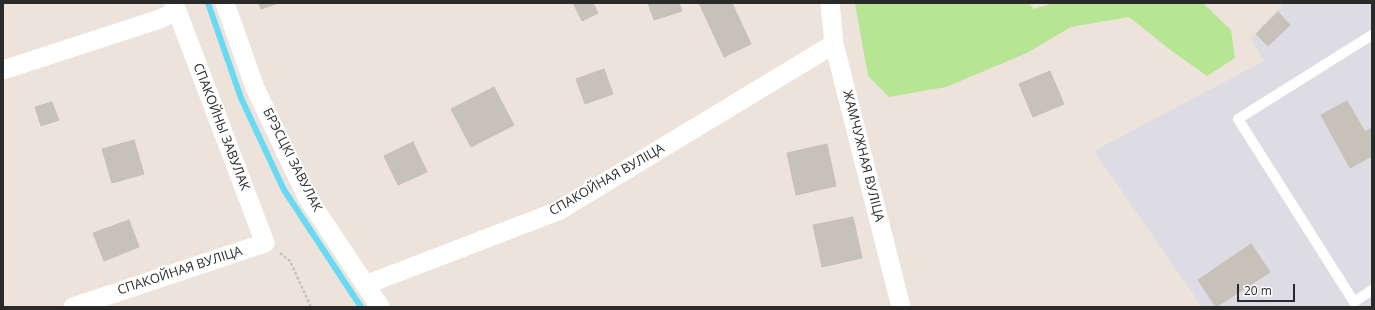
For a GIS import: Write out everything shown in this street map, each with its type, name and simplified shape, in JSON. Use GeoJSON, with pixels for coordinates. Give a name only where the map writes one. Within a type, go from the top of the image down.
{"type":"FeatureCollection","features":[{"type":"Feature","properties":{"kind":"street","name":"БРЭСЦКІ ЗАВУЛАК"},"geometry":{"type":"LineString","coordinates":[[225,3],[255,88],[307,197],[380,307]]}},
{"type":"Feature","properties":{"kind":"street","name":"ЖАМЧУЖНАЯ ВУЛІЦА"},"geometry":{"type":"LineString","coordinates":[[830,3],[834,44],[901,307]]}},
{"type":"Feature","properties":{"kind":"street","name":"СПАКОЙНЫ ЗАВУЛАК"},"geometry":{"type":"LineString","coordinates":[[3,70],[160,20],[175,7],[265,243]]}},
{"type":"Feature","properties":{"kind":"street","name":"СПАКОЙНАЯ ВУЛІЦА"},"geometry":{"type":"LineString","coordinates":[[365,284],[558,211],[834,44]]}},
{"type":"Feature","properties":{"kind":"street","name":"СПАКОЙНАЯ ВУЛІЦА"},"geometry":{"type":"LineString","coordinates":[[73,307],[265,243]]}},
{"type":"Feature","properties":{"kind":"lane"},"geometry":{"type":"LineString","coordinates":[[1372,35],[1238,119],[1354,302],[1372,290]]}},
{"type":"Feature","properties":{"kind":"path"},"geometry":{"type":"LineString","coordinates":[[265,243],[290,261],[311,307]]}},
{"type":"Feature","properties":{"kind":"shaded area"},"geometry":{"type":"Polygon","coordinates":[[[1284,3],[1372,3],[1372,307],[1202,307],[1094,151],[1264,61],[1251,38],[1284,3]]]}},
{"type":"Feature","properties":{"kind":"green space"},"geometry":{"type":"Polygon","coordinates":[[[855,3],[1030,3],[1033,9],[1054,3],[1203,3],[1231,30],[1235,58],[1207,76],[1173,52],[1129,17],[1071,27],[1027,53],[946,87],[889,97],[868,76],[855,3]]]}},
{"type":"Feature","properties":{"kind":"building"},"geometry":{"type":"Polygon","coordinates":[[[259,3],[278,3],[261,9],[259,3]]]}},
{"type":"Feature","properties":{"kind":"building"},"geometry":{"type":"Polygon","coordinates":[[[573,3],[593,3],[598,13],[582,21],[573,3]]]}},
{"type":"Feature","properties":{"kind":"building"},"geometry":{"type":"Polygon","coordinates":[[[648,3],[679,3],[682,11],[654,20],[648,3]]]}},
{"type":"Feature","properties":{"kind":"building"},"geometry":{"type":"Polygon","coordinates":[[[699,3],[732,3],[751,44],[724,57],[699,3]]]}},
{"type":"Feature","properties":{"kind":"building"},"geometry":{"type":"Polygon","coordinates":[[[1278,12],[1290,25],[1268,46],[1256,34],[1278,12]]]}},
{"type":"Feature","properties":{"kind":"building"},"geometry":{"type":"Polygon","coordinates":[[[604,69],[613,94],[585,104],[576,79],[604,69]]]}},
{"type":"Feature","properties":{"kind":"building"},"geometry":{"type":"Polygon","coordinates":[[[1050,71],[1064,104],[1033,117],[1019,84],[1050,71]]]}},
{"type":"Feature","properties":{"kind":"building"},"geometry":{"type":"Polygon","coordinates":[[[494,87],[514,125],[471,147],[451,109],[494,87]]]}},
{"type":"Feature","properties":{"kind":"building"},"geometry":{"type":"Polygon","coordinates":[[[1347,101],[1365,132],[1372,128],[1372,156],[1350,168],[1321,115],[1347,101]]]}},
{"type":"Feature","properties":{"kind":"building"},"geometry":{"type":"Polygon","coordinates":[[[52,102],[59,120],[41,126],[35,107],[52,102]]]}},
{"type":"Feature","properties":{"kind":"building"},"geometry":{"type":"Polygon","coordinates":[[[134,140],[144,174],[112,183],[102,149],[134,140]]]}},
{"type":"Feature","properties":{"kind":"building"},"geometry":{"type":"Polygon","coordinates":[[[413,142],[427,172],[398,185],[384,156],[413,142]]]}},
{"type":"Feature","properties":{"kind":"building"},"geometry":{"type":"Polygon","coordinates":[[[827,144],[836,186],[796,195],[787,153],[827,144]]]}},
{"type":"Feature","properties":{"kind":"building"},"geometry":{"type":"Polygon","coordinates":[[[853,217],[862,258],[822,267],[813,225],[853,217]]]}},
{"type":"Feature","properties":{"kind":"building"},"geometry":{"type":"Polygon","coordinates":[[[129,220],[139,247],[104,261],[93,233],[129,220]]]}},
{"type":"Feature","properties":{"kind":"building"},"geometry":{"type":"Polygon","coordinates":[[[1251,244],[1270,272],[1216,307],[1198,280],[1251,244]]]}},
{"type":"Feature","properties":{"kind":"waterway"},"geometry":{"type":"LineString","coordinates":[[208,3],[241,98],[284,190],[361,307]]}}]}
